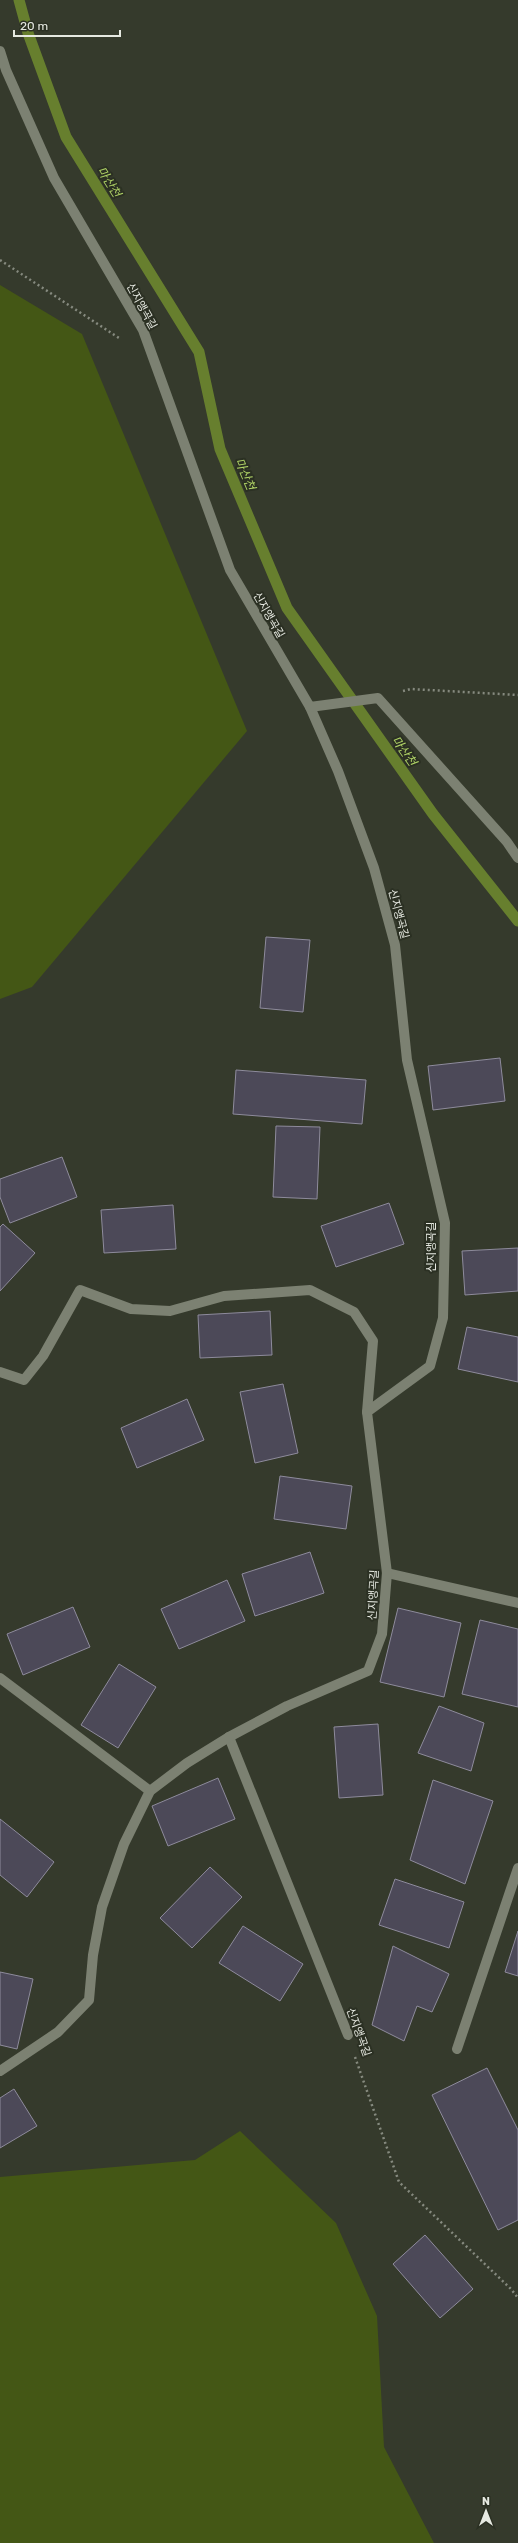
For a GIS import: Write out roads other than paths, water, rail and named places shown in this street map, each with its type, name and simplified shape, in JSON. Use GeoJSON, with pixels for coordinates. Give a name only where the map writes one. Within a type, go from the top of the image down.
{"type":"FeatureCollection","features":[{"type":"Feature","properties":{"kind":"street","name":"신지앵곡길"},"geometry":{"type":"LineString","coordinates":[[0,51],[6,70],[54,178],[143,330],[230,570],[310,707],[338,771],[374,868],[395,945],[407,1060],[445,1222],[443,1318],[430,1366],[367,1412],[387,1573],[382,1634],[368,1672],[287,1706],[229,1737],[187,1763],[150,1791],[124,1844],[102,1907],[93,1955],[90,2000],[58,2032],[0,2071]]}},
{"type":"Feature","properties":{"kind":"street"},"geometry":{"type":"LineString","coordinates":[[310,707],[378,698],[507,842],[518,858]]}},
{"type":"Feature","properties":{"kind":"street"},"geometry":{"type":"LineString","coordinates":[[0,1372],[24,1380],[43,1356],[80,1290],[131,1310],[170,1311],[224,1296],[310,1290],[354,1312],[373,1341],[367,1412]]}},
{"type":"Feature","properties":{"kind":"street"},"geometry":{"type":"LineString","coordinates":[[387,1573],[518,1603]]}},
{"type":"Feature","properties":{"kind":"street"},"geometry":{"type":"LineString","coordinates":[[0,1678],[150,1791]]}},
{"type":"Feature","properties":{"kind":"street","name":"신지앵곡길"},"geometry":{"type":"LineString","coordinates":[[229,1737],[348,2035]]}},
{"type":"Feature","properties":{"kind":"street"},"geometry":{"type":"LineString","coordinates":[[457,2049],[518,1868]]}},
{"type":"Feature","properties":{"kind":"waterway","name":"마산천"},"geometry":{"type":"LineString","coordinates":[[19,0],[28,33],[66,137],[199,352],[220,449],[287,608],[433,814],[518,921]]}}]}
